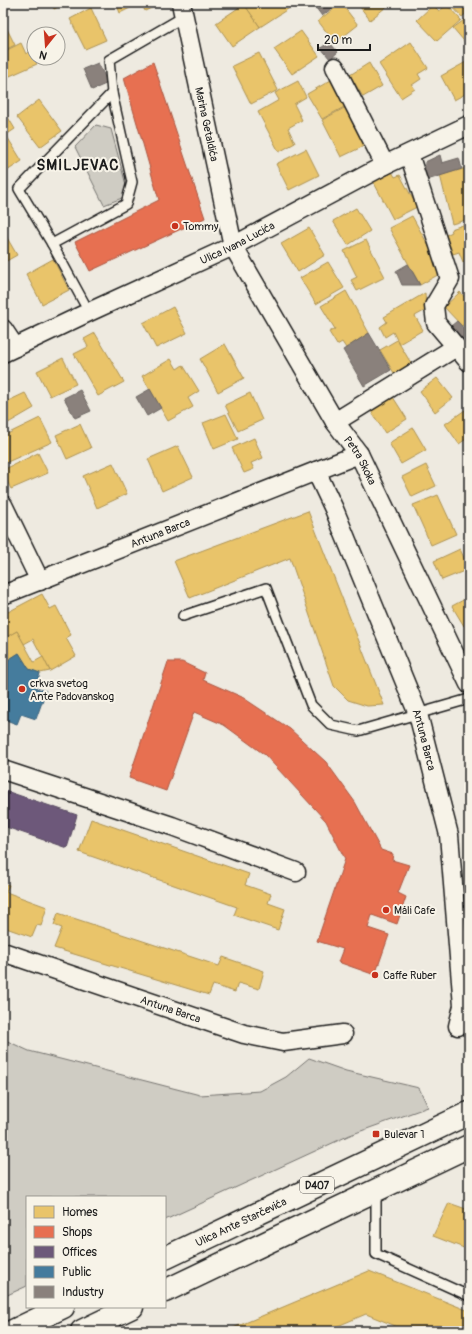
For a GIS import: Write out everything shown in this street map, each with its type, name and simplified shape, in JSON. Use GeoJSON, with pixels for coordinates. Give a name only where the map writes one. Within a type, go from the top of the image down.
{"type":"FeatureCollection","features":[{"type":"Feature","properties":{"kind":"main road","name":"Ulica Ante Starčevića"},"geometry":{"type":"LineString","coordinates":[[166,1258],[469,1113]]}},
{"type":"Feature","properties":{"kind":"main road","name":"D407"},"geometry":{"type":"LineString","coordinates":[[166,1291],[469,1146]]}},
{"type":"Feature","properties":{"kind":"main road"},"geometry":{"type":"LineString","coordinates":[[13,1331],[61,1308]]}},
{"type":"Feature","properties":{"kind":"main road"},"geometry":{"type":"LineString","coordinates":[[82,1331],[130,1308]]}},
{"type":"Feature","properties":{"kind":"street","name":"Marina Getaldića"},"geometry":{"type":"LineString","coordinates":[[183,10],[234,246]]}},
{"type":"Feature","properties":{"kind":"street"},"geometry":{"type":"LineString","coordinates":[[335,67],[385,165]]}},
{"type":"Feature","properties":{"kind":"street","name":"Ulica Ivana Lucića"},"geometry":{"type":"LineString","coordinates":[[9,350],[88,312],[234,246],[385,165],[469,125]]}},
{"type":"Feature","properties":{"kind":"street"},"geometry":{"type":"LineString","coordinates":[[409,154],[450,279],[434,306],[436,323],[469,362]]}},
{"type":"Feature","properties":{"kind":"street","name":"Petra Skoka"},"geometry":{"type":"LineString","coordinates":[[234,246],[335,422],[359,454],[468,679]]}},
{"type":"Feature","properties":{"kind":"street"},"geometry":{"type":"LineString","coordinates":[[3,329],[9,350]]}},
{"type":"Feature","properties":{"kind":"street"},"geometry":{"type":"LineString","coordinates":[[335,422],[456,347]]}},
{"type":"Feature","properties":{"kind":"street","name":"Antuna Barca"},"geometry":{"type":"LineString","coordinates":[[3,595],[359,454]]}},
{"type":"Feature","properties":{"kind":"street","name":"Antuna Barca"},"geometry":{"type":"LineString","coordinates":[[316,471],[334,509],[418,714],[449,836],[463,1006],[458,1026]]}},
{"type":"Feature","properties":{"kind":"street"},"geometry":{"type":"LineString","coordinates":[[3,505],[40,581]]}},
{"type":"Feature","properties":{"kind":"street"},"geometry":{"type":"LineString","coordinates":[[3,770],[172,826],[296,872]]}},
{"type":"Feature","properties":{"kind":"street","name":"Antuna Barca"},"geometry":{"type":"LineString","coordinates":[[3,952],[244,1034],[283,1042],[343,1034]]}},
{"type":"Feature","properties":{"kind":"lane"},"geometry":{"type":"LineString","coordinates":[[52,244],[126,204],[132,182],[112,92],[109,60],[183,10]]}},
{"type":"Feature","properties":{"kind":"lane"},"geometry":{"type":"LineString","coordinates":[[88,312],[52,244],[19,189],[112,92]]}},
{"type":"Feature","properties":{"kind":"lane"},"geometry":{"type":"LineString","coordinates":[[183,616],[266,588],[310,705],[332,725],[358,731],[469,699]]}},
{"type":"Feature","properties":{"kind":"lane"},"geometry":{"type":"LineString","coordinates":[[376,1191],[376,1254],[469,1296]]}},
{"type":"Feature","properties":{"kind":"shaded area"},"geometry":{"type":"Polygon","coordinates":[[[96,125],[111,129],[126,185],[122,198],[104,205],[75,147],[96,125]]]}},
{"type":"Feature","properties":{"kind":"shaded area"},"geometry":{"type":"Polygon","coordinates":[[[3,1039],[29,1051],[200,1095],[260,1091],[286,1077],[309,1058],[346,1071],[419,1088],[428,1107],[350,1135],[166,1220],[166,1196],[26,1196],[26,1286],[3,1297],[3,1039]]]}},
{"type":"Feature","properties":{"kind":"building: Homes"},"geometry":{"type":"Polygon","coordinates":[[[52,3],[66,3],[54,9],[52,3]]]}},
{"type":"Feature","properties":{"kind":"building: Homes"},"geometry":{"type":"Polygon","coordinates":[[[116,3],[140,3],[120,13],[116,3]]]}},
{"type":"Feature","properties":{"kind":"building: Homes"},"geometry":{"type":"Polygon","coordinates":[[[141,3],[162,3],[145,11],[141,3]]]}},
{"type":"Feature","properties":{"kind":"building: Homes"},"geometry":{"type":"Polygon","coordinates":[[[293,3],[294,5],[260,27],[244,4],[293,3]]]}},
{"type":"Feature","properties":{"kind":"building: Homes"},"geometry":{"type":"Polygon","coordinates":[[[341,3],[358,25],[335,43],[318,21],[341,3]]]}},
{"type":"Feature","properties":{"kind":"building: Homes"},"geometry":{"type":"Polygon","coordinates":[[[357,3],[391,3],[370,20],[357,3]]]}},
{"type":"Feature","properties":{"kind":"building: Homes"},"geometry":{"type":"Polygon","coordinates":[[[434,3],[445,3],[439,8],[434,3]]]}},
{"type":"Feature","properties":{"kind":"building: Homes"},"geometry":{"type":"Polygon","coordinates":[[[449,3],[469,3],[469,13],[468,12],[462,17],[449,3]]]}},
{"type":"Feature","properties":{"kind":"building: Homes"},"geometry":{"type":"Polygon","coordinates":[[[244,4],[260,27],[232,46],[216,23],[244,4]]]}},
{"type":"Feature","properties":{"kind":"building: Homes"},"geometry":{"type":"Polygon","coordinates":[[[433,5],[439,11],[447,5],[461,20],[437,41],[417,20],[433,5]]]}},
{"type":"Feature","properties":{"kind":"building: Homes"},"geometry":{"type":"Polygon","coordinates":[[[91,8],[106,40],[85,49],[70,19],[91,8]]]}},
{"type":"Feature","properties":{"kind":"building: Homes"},"geometry":{"type":"Polygon","coordinates":[[[467,18],[469,20],[469,37],[464,41],[453,28],[467,18]]]}},
{"type":"Feature","properties":{"kind":"building: Homes"},"geometry":{"type":"Polygon","coordinates":[[[4,23],[15,45],[3,51],[3,24],[4,23]]]}},
{"type":"Feature","properties":{"kind":"building: Homes"},"geometry":{"type":"Polygon","coordinates":[[[301,31],[319,56],[292,74],[274,49],[301,31]]]}},
{"type":"Feature","properties":{"kind":"building: Homes"},"geometry":{"type":"Polygon","coordinates":[[[411,42],[428,68],[418,74],[421,79],[412,85],[415,89],[401,98],[379,64],[411,42]]]}},
{"type":"Feature","properties":{"kind":"building: Homes"},"geometry":{"type":"Polygon","coordinates":[[[21,43],[26,54],[26,66],[32,66],[3,79],[3,52],[21,43]]]}},
{"type":"Feature","properties":{"kind":"building: Homes"},"geometry":{"type":"Polygon","coordinates":[[[259,53],[278,90],[251,104],[232,66],[259,53]]]}},
{"type":"Feature","properties":{"kind":"building: Homes"},"geometry":{"type":"Polygon","coordinates":[[[466,62],[469,68],[469,92],[454,100],[441,76],[466,62]]]}},
{"type":"Feature","properties":{"kind":"building: Homes"},"geometry":{"type":"Polygon","coordinates":[[[369,63],[382,86],[363,97],[350,75],[369,63]]]}},
{"type":"Feature","properties":{"kind":"building: Homes"},"geometry":{"type":"Polygon","coordinates":[[[331,80],[346,106],[322,119],[307,94],[331,80]]]}},
{"type":"Feature","properties":{"kind":"building: Homes"},"geometry":{"type":"Polygon","coordinates":[[[298,81],[306,97],[294,104],[302,120],[288,128],[295,143],[279,152],[258,112],[279,100],[275,93],[298,81]]]}},
{"type":"Feature","properties":{"kind":"building: Homes"},"geometry":{"type":"Polygon","coordinates":[[[39,100],[62,131],[40,147],[17,117],[39,100]]]}},
{"type":"Feature","properties":{"kind":"building: Homes"},"geometry":{"type":"Polygon","coordinates":[[[346,107],[366,145],[341,157],[322,120],[346,107]]]}},
{"type":"Feature","properties":{"kind":"building: Homes"},"geometry":{"type":"Polygon","coordinates":[[[3,109],[15,129],[6,135],[22,161],[7,171],[3,164],[3,109]]]}},
{"type":"Feature","properties":{"kind":"building: Homes"},"geometry":{"type":"Polygon","coordinates":[[[306,149],[319,175],[289,190],[276,164],[306,149]]]}},
{"type":"Feature","properties":{"kind":"building: Homes"},"geometry":{"type":"Polygon","coordinates":[[[467,168],[469,174],[469,219],[452,224],[440,175],[467,168]]]}},
{"type":"Feature","properties":{"kind":"building: Homes"},"geometry":{"type":"Polygon","coordinates":[[[391,170],[395,177],[400,175],[417,207],[393,219],[372,179],[391,170]]]}},
{"type":"Feature","properties":{"kind":"building: Homes"},"geometry":{"type":"Polygon","coordinates":[[[356,208],[370,231],[348,245],[333,221],[356,208]]]}},
{"type":"Feature","properties":{"kind":"building: Homes"},"geometry":{"type":"Polygon","coordinates":[[[412,216],[443,272],[420,285],[389,228],[412,216]]]}},
{"type":"Feature","properties":{"kind":"building: Homes"},"geometry":{"type":"Polygon","coordinates":[[[469,223],[469,260],[463,262],[459,252],[453,254],[446,235],[452,232],[451,229],[469,223]]]}},
{"type":"Feature","properties":{"kind":"building: Homes"},"geometry":{"type":"Polygon","coordinates":[[[309,228],[325,255],[298,272],[281,244],[309,228]]]}},
{"type":"Feature","properties":{"kind":"building: Homes"},"geometry":{"type":"Polygon","coordinates":[[[3,231],[17,255],[3,263],[3,231]]]}},
{"type":"Feature","properties":{"kind":"building: Homes"},"geometry":{"type":"Polygon","coordinates":[[[366,240],[385,277],[357,291],[351,280],[357,277],[344,251],[366,240]]]}},
{"type":"Feature","properties":{"kind":"building: Homes"},"geometry":{"type":"Polygon","coordinates":[[[53,259],[69,290],[42,304],[26,274],[53,259]]]}},
{"type":"Feature","properties":{"kind":"building: Homes"},"geometry":{"type":"Polygon","coordinates":[[[328,262],[344,288],[316,304],[300,278],[328,262]]]}},
{"type":"Feature","properties":{"kind":"building: Homes"},"geometry":{"type":"Polygon","coordinates":[[[346,291],[369,333],[346,348],[342,342],[337,345],[329,332],[335,329],[321,306],[346,291]]]}},
{"type":"Feature","properties":{"kind":"building: Homes"},"geometry":{"type":"Polygon","coordinates":[[[460,292],[469,302],[469,320],[462,326],[444,307],[460,292]]]}},
{"type":"Feature","properties":{"kind":"building: Homes"},"geometry":{"type":"Polygon","coordinates":[[[425,293],[426,310],[415,316],[423,330],[399,344],[393,332],[385,337],[380,327],[387,322],[384,317],[425,293]]]}},
{"type":"Feature","properties":{"kind":"building: Homes"},"geometry":{"type":"Polygon","coordinates":[[[173,307],[187,333],[156,348],[143,323],[173,307]]]}},
{"type":"Feature","properties":{"kind":"building: Homes"},"geometry":{"type":"Polygon","coordinates":[[[95,333],[124,382],[98,396],[74,354],[88,347],[84,339],[95,333]]]}},
{"type":"Feature","properties":{"kind":"building: Homes"},"geometry":{"type":"Polygon","coordinates":[[[397,340],[414,368],[397,378],[380,350],[397,340]]]}},
{"type":"Feature","properties":{"kind":"building: Homes"},"geometry":{"type":"Polygon","coordinates":[[[225,344],[244,378],[218,392],[200,359],[225,344]]]}},
{"type":"Feature","properties":{"kind":"building: Homes"},"geometry":{"type":"Polygon","coordinates":[[[63,358],[76,384],[50,396],[37,371],[63,358]]]}},
{"type":"Feature","properties":{"kind":"building: Homes"},"geometry":{"type":"Polygon","coordinates":[[[171,359],[177,369],[183,365],[199,391],[188,398],[193,407],[168,421],[142,376],[171,359]]]}},
{"type":"Feature","properties":{"kind":"building: Homes"},"geometry":{"type":"Polygon","coordinates":[[[437,378],[453,398],[435,412],[420,391],[437,378]]]}},
{"type":"Feature","properties":{"kind":"building: Homes"},"geometry":{"type":"Polygon","coordinates":[[[3,392],[8,401],[25,393],[34,408],[3,426],[3,392]]]}},
{"type":"Feature","properties":{"kind":"building: Homes"},"geometry":{"type":"Polygon","coordinates":[[[250,393],[262,420],[238,431],[225,405],[250,393]]]}},
{"type":"Feature","properties":{"kind":"building: Homes"},"geometry":{"type":"Polygon","coordinates":[[[391,394],[407,419],[385,433],[369,408],[391,394]]]}},
{"type":"Feature","properties":{"kind":"building: Homes"},"geometry":{"type":"Polygon","coordinates":[[[465,410],[469,417],[469,437],[459,444],[445,424],[465,410]]]}},
{"type":"Feature","properties":{"kind":"building: Homes"},"geometry":{"type":"Polygon","coordinates":[[[226,414],[238,439],[214,449],[203,423],[226,414]]]}},
{"type":"Feature","properties":{"kind":"building: Homes"},"geometry":{"type":"Polygon","coordinates":[[[40,418],[52,442],[3,464],[3,436],[40,418]]]}},
{"type":"Feature","properties":{"kind":"building: Homes"},"geometry":{"type":"Polygon","coordinates":[[[80,424],[91,448],[67,459],[56,435],[80,424]]]}},
{"type":"Feature","properties":{"kind":"building: Homes"},"geometry":{"type":"Polygon","coordinates":[[[413,428],[426,450],[401,464],[389,443],[413,428]]]}},
{"type":"Feature","properties":{"kind":"building: Homes"},"geometry":{"type":"Polygon","coordinates":[[[254,438],[263,458],[251,463],[254,469],[244,473],[232,448],[254,438]]]}},
{"type":"Feature","properties":{"kind":"building: Homes"},"geometry":{"type":"Polygon","coordinates":[[[178,446],[193,477],[162,491],[148,459],[178,446]]]}},
{"type":"Feature","properties":{"kind":"building: Homes"},"geometry":{"type":"Polygon","coordinates":[[[38,453],[48,473],[11,489],[3,470],[38,453]]]}},
{"type":"Feature","properties":{"kind":"building: Homes"},"geometry":{"type":"Polygon","coordinates":[[[113,463],[127,494],[97,508],[83,476],[113,463]]]}},
{"type":"Feature","properties":{"kind":"building: Homes"},"geometry":{"type":"Polygon","coordinates":[[[426,465],[436,486],[412,497],[402,477],[426,465]]]}},
{"type":"Feature","properties":{"kind":"building: Homes"},"geometry":{"type":"Polygon","coordinates":[[[438,495],[456,534],[431,545],[413,505],[438,495]]]}},
{"type":"Feature","properties":{"kind":"building: Homes"},"geometry":{"type":"Polygon","coordinates":[[[308,511],[384,705],[367,706],[348,700],[334,686],[290,558],[190,598],[174,561],[308,511]]]}},
{"type":"Feature","properties":{"kind":"building: Homes"},"geometry":{"type":"Polygon","coordinates":[[[460,549],[469,569],[442,580],[434,561],[460,549]]]}},
{"type":"Feature","properties":{"kind":"building: Homes"},"geometry":{"type":"Polygon","coordinates":[[[42,594],[50,609],[56,606],[71,635],[66,638],[76,656],[50,671],[33,639],[24,644],[17,631],[3,639],[3,610],[6,608],[8,612],[42,594]]]}},
{"type":"Feature","properties":{"kind":"building: Homes"},"geometry":{"type":"Polygon","coordinates":[[[469,597],[469,623],[464,626],[452,606],[469,597]]]}},
{"type":"Feature","properties":{"kind":"building: Homes"},"geometry":{"type":"Polygon","coordinates":[[[17,631],[34,662],[43,657],[50,671],[40,673],[29,669],[19,653],[8,660],[3,651],[3,639],[17,631]]]}},
{"type":"Feature","properties":{"kind":"building: Homes"},"geometry":{"type":"Polygon","coordinates":[[[91,819],[249,874],[245,885],[271,894],[268,903],[285,909],[278,930],[234,915],[237,907],[79,852],[91,819]]]}},
{"type":"Feature","properties":{"kind":"building: Homes"},"geometry":{"type":"Polygon","coordinates":[[[3,883],[9,885],[6,892],[47,907],[41,926],[37,925],[32,937],[3,927],[3,883]]]}},
{"type":"Feature","properties":{"kind":"building: Homes"},"geometry":{"type":"Polygon","coordinates":[[[58,913],[219,966],[223,957],[264,971],[259,989],[238,983],[235,992],[213,985],[209,995],[54,948],[62,928],[54,925],[58,913]]]}},
{"type":"Feature","properties":{"kind":"building: Homes"},"geometry":{"type":"Polygon","coordinates":[[[449,1203],[469,1210],[469,1250],[433,1236],[449,1203]]]}},
{"type":"Feature","properties":{"kind":"building: Homes"},"geometry":{"type":"Polygon","coordinates":[[[369,1271],[469,1311],[469,1331],[408,1331],[366,1314],[326,1331],[226,1331],[369,1271]]]}},
{"type":"Feature","properties":{"kind":"building: Shops"},"geometry":{"type":"Polygon","coordinates":[[[153,62],[205,218],[90,271],[75,242],[159,200],[124,78],[153,62]]]}},
{"type":"Feature","properties":{"kind":"building: Shops"},"geometry":{"type":"Polygon","coordinates":[[[168,662],[182,662],[205,673],[203,680],[242,697],[290,729],[326,762],[355,802],[381,850],[393,854],[392,860],[409,865],[398,893],[406,897],[397,924],[372,915],[368,928],[389,935],[375,975],[338,962],[343,949],[317,941],[345,859],[326,821],[265,755],[224,725],[194,712],[166,791],[129,778],[168,662]]]}},
{"type":"Feature","properties":{"kind":"building: Offices"},"geometry":{"type":"Polygon","coordinates":[[[3,790],[77,815],[67,848],[3,826],[3,790]]]}},
{"type":"Feature","properties":{"kind":"building: Public","name":"crkva svetog Ante Padovanskog"},"geometry":{"type":"Polygon","coordinates":[[[19,653],[29,669],[40,673],[36,688],[46,691],[36,719],[21,714],[17,724],[3,719],[3,659],[8,660],[19,653]]]}},
{"type":"Feature","properties":{"kind":"building: Industry"},"geometry":{"type":"Polygon","coordinates":[[[322,3],[333,3],[335,6],[322,16],[316,8],[322,3]]]}},
{"type":"Feature","properties":{"kind":"building: Industry"},"geometry":{"type":"Polygon","coordinates":[[[329,42],[338,52],[330,59],[321,48],[329,42]]]}},
{"type":"Feature","properties":{"kind":"building: Industry"},"geometry":{"type":"Polygon","coordinates":[[[98,63],[108,83],[92,90],[83,69],[98,63]]]}},
{"type":"Feature","properties":{"kind":"building: Industry"},"geometry":{"type":"Polygon","coordinates":[[[440,155],[442,163],[459,158],[462,169],[424,181],[425,162],[440,155]]]}},
{"type":"Feature","properties":{"kind":"building: Industry"},"geometry":{"type":"Polygon","coordinates":[[[408,264],[420,285],[402,285],[396,271],[408,264]]]}},
{"type":"Feature","properties":{"kind":"building: Industry"},"geometry":{"type":"Polygon","coordinates":[[[457,321],[469,334],[469,348],[451,326],[457,321]]]}},
{"type":"Feature","properties":{"kind":"building: Industry"},"geometry":{"type":"Polygon","coordinates":[[[369,333],[391,370],[364,386],[343,350],[369,333]]]}},
{"type":"Feature","properties":{"kind":"building: Industry"},"geometry":{"type":"Polygon","coordinates":[[[150,389],[161,408],[147,416],[136,397],[150,389]]]}},
{"type":"Feature","properties":{"kind":"building: Industry"},"geometry":{"type":"Polygon","coordinates":[[[80,390],[91,411],[75,418],[64,398],[80,390]]]}},
{"type":"Feature","properties":{"kind":"place","name":"Tommy"},"geometry":{"type":"Point","coordinates":[175,226]}},
{"type":"Feature","properties":{"kind":"place","name":"crkva svetog Ante Padovanskog"},"geometry":{"type":"Point","coordinates":[22,689]}},
{"type":"Feature","properties":{"kind":"place","name":"Máli Cafe"},"geometry":{"type":"Point","coordinates":[386,910]}},
{"type":"Feature","properties":{"kind":"place","name":"Caffe Ruber"},"geometry":{"type":"Point","coordinates":[375,975]}},
{"type":"Feature","properties":{"kind":"place","name":"Bulevar 1"},"geometry":{"type":"Point","coordinates":[376,1134]}},
{"type":"Feature","properties":{"kind":"district","name":"SMILJEVAC"},"geometry":{"type":"Point","coordinates":[78,165]}}]}
